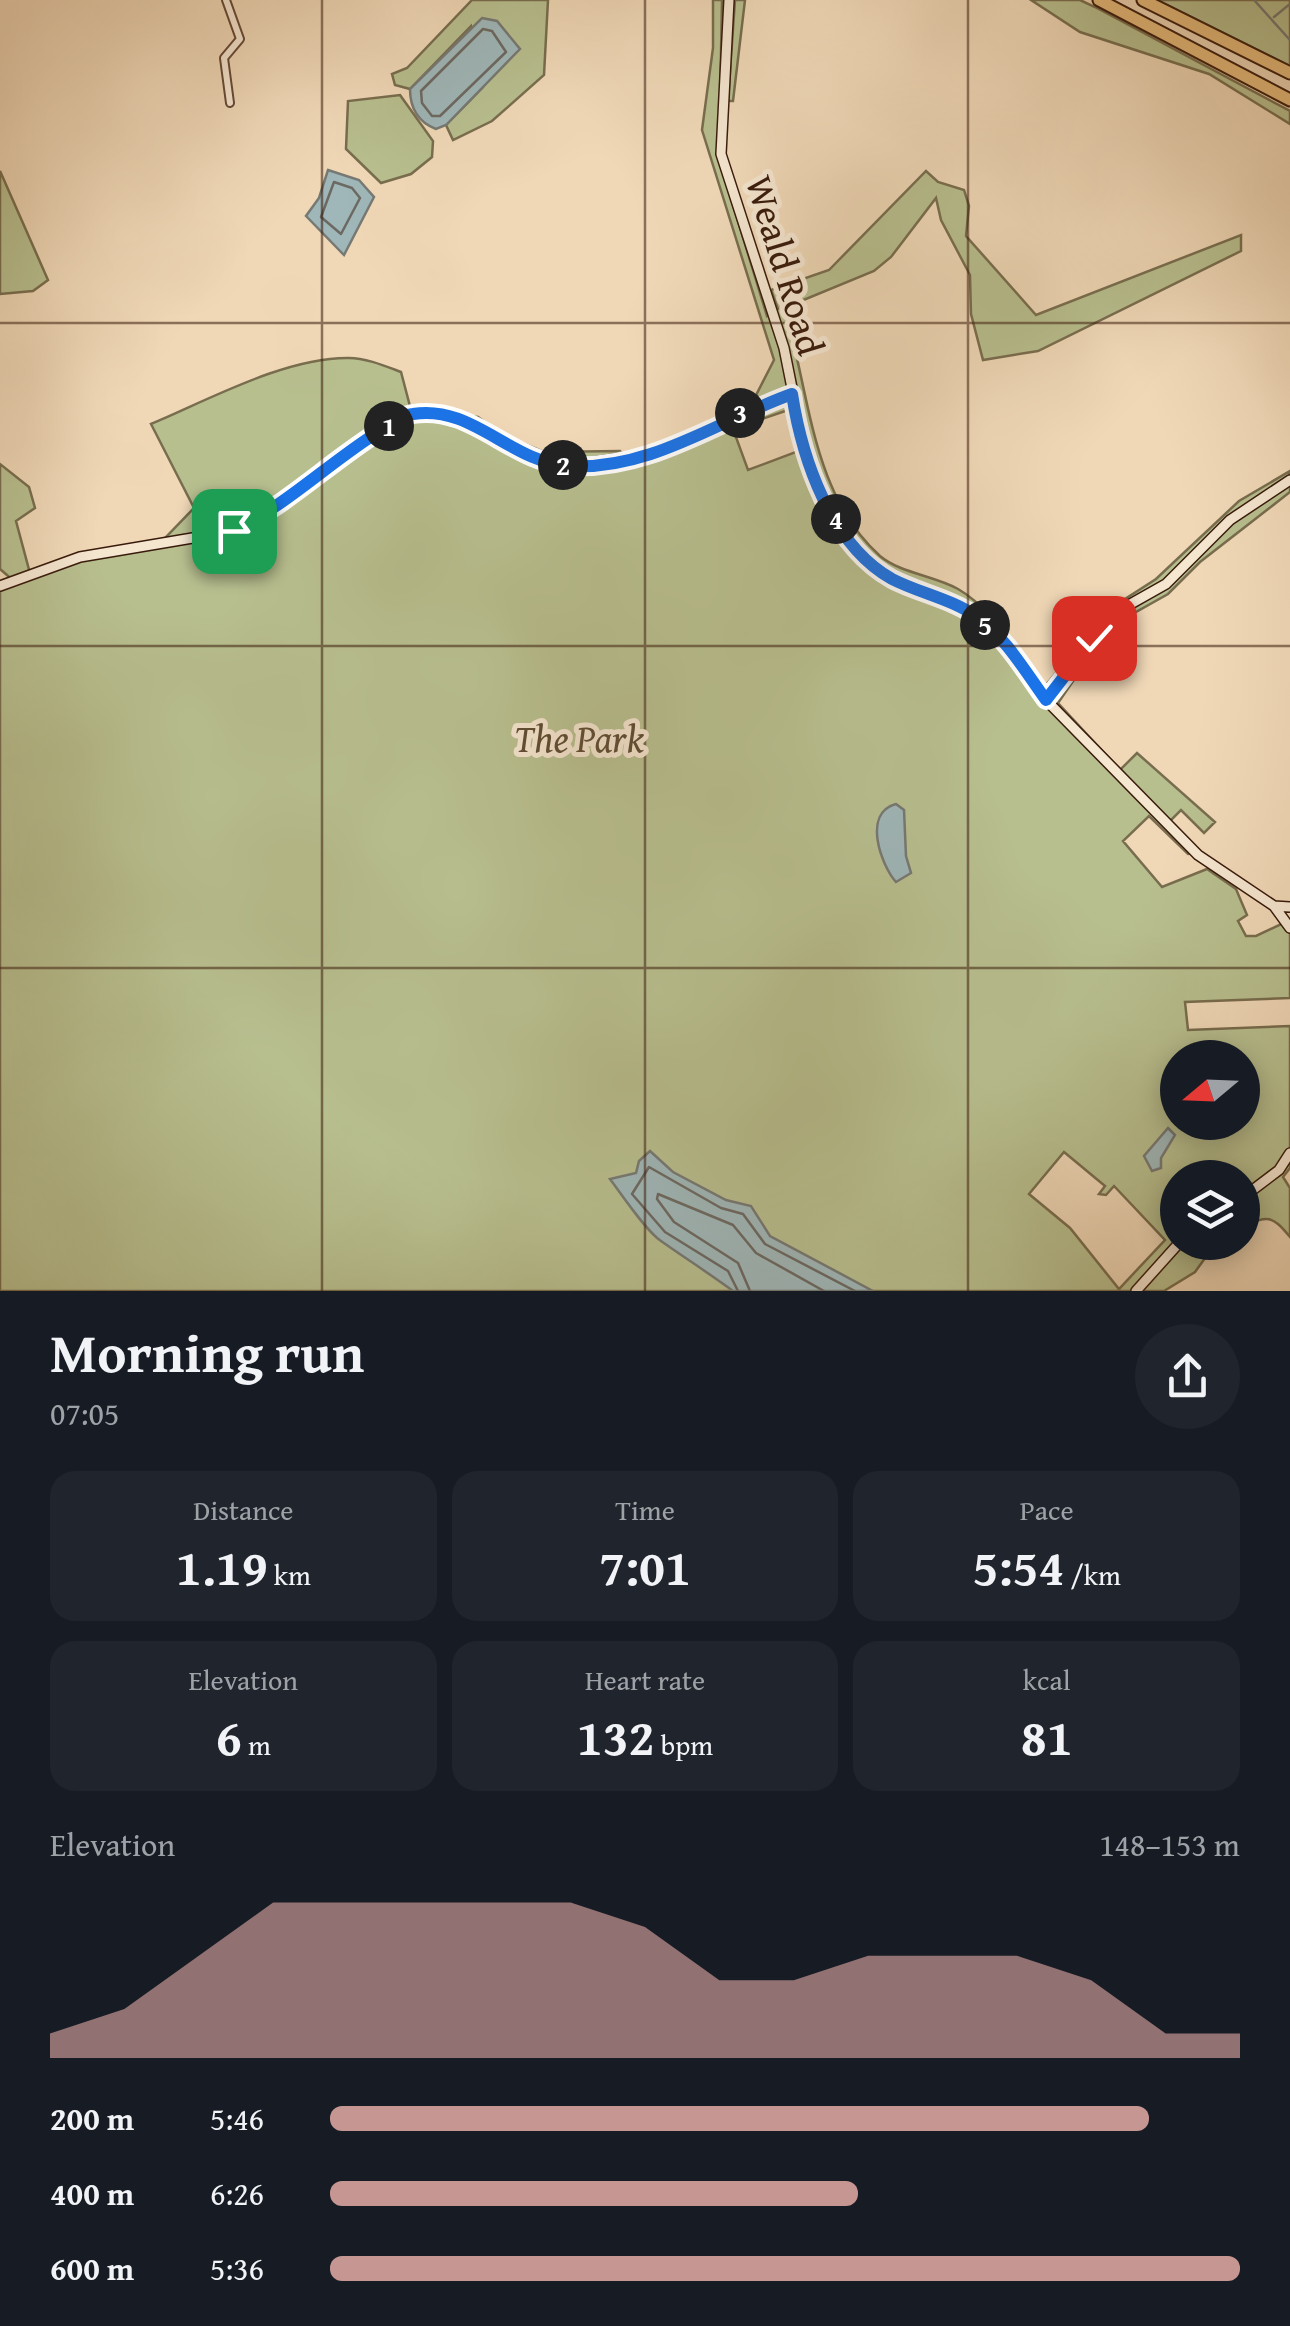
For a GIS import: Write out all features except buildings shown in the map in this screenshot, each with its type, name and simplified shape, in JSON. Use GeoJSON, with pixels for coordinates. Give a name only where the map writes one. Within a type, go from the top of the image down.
{"type":"FeatureCollection","features":[{"type":"Feature","properties":{"kind":"highway"},"geometry":{"type":"LineString","coordinates":[[1099,0],[1290,100]]}},
{"type":"Feature","properties":{"kind":"highway"},"geometry":{"type":"LineString","coordinates":[[1143,0],[1290,73]]}},
{"type":"Feature","properties":{"kind":"street"},"geometry":{"type":"LineString","coordinates":[[226,0],[240,39],[224,58],[230,103]]}},
{"type":"Feature","properties":{"kind":"street","name":"Weald Road"},"geometry":{"type":"LineString","coordinates":[[729,0],[721,154],[784,348],[814,473],[834,516],[862,556],[890,578],[976,616],[1004,642],[1046,700],[1206,864],[1274,906],[1290,924]]}},
{"type":"Feature","properties":{"kind":"street"},"geometry":{"type":"LineString","coordinates":[[0,586],[80,557],[234,531],[266,515],[318,472],[413,414],[464,418],[512,450],[567,466],[663,452],[747,410],[792,394]]}},
{"type":"Feature","properties":{"kind":"street"},"geometry":{"type":"LineString","coordinates":[[1046,700],[1094,638],[1127,606],[1166,584],[1230,520],[1290,480]]}},
{"type":"Feature","properties":{"kind":"street"},"geometry":{"type":"LineString","coordinates":[[1274,906],[1290,907]]}},
{"type":"Feature","properties":{"kind":"street"},"geometry":{"type":"LineString","coordinates":[[1260,1184],[1278,1170],[1290,1153]]}},
{"type":"Feature","properties":{"kind":"street"},"geometry":{"type":"LineString","coordinates":[[1136,1291],[1164,1260]]}},
{"type":"Feature","properties":{"kind":"green space"},"geometry":{"type":"Polygon","coordinates":[[[472,0],[548,0],[544,75],[492,121],[453,140],[446,125],[483,87],[471,26],[410,89],[395,85],[392,74],[407,68],[472,0]]]}},
{"type":"Feature","properties":{"kind":"green space","name":"The Park"},"geometry":{"type":"Polygon","coordinates":[[[713,0],[722,0],[719,159],[767,316],[778,309],[771,290],[829,270],[926,171],[938,182],[964,190],[969,206],[966,236],[1036,315],[1241,235],[1241,251],[1038,351],[983,360],[971,314],[970,275],[941,220],[936,198],[891,257],[874,271],[784,308],[826,471],[857,531],[888,562],[949,585],[971,598],[995,621],[1045,686],[1108,610],[1156,579],[1239,501],[1290,471],[1290,492],[1200,562],[1168,594],[1129,616],[1091,655],[1058,703],[1120,770],[1137,753],[1215,822],[1204,833],[1181,810],[1167,824],[1195,853],[1188,854],[1149,816],[1123,841],[1162,887],[1207,869],[1236,889],[1247,915],[1238,921],[1246,936],[1256,936],[1290,920],[1290,998],[1185,1002],[1188,1030],[1290,1026],[1290,1168],[1283,1177],[1290,1188],[1290,1237],[1279,1224],[1260,1220],[1260,1160],[1160,1160],[1160,1235],[1114,1186],[1106,1195],[1099,1194],[1105,1186],[1064,1152],[1029,1194],[1070,1228],[1119,1289],[1160,1245],[1160,1260],[1204,1260],[1195,1272],[1164,1291],[0,1291],[0,586],[15,582],[0,569],[0,464],[29,487],[35,508],[16,521],[31,577],[80,557],[163,540],[194,508],[151,424],[274,372],[325,360],[362,359],[401,372],[411,410],[478,417],[499,433],[544,452],[620,451],[627,460],[663,452],[749,409],[774,360],[702,130],[713,48],[713,0]],[[794,408],[733,429],[748,470],[804,449],[794,408]]]}},
{"type":"Feature","properties":{"kind":"green space"},"geometry":{"type":"Polygon","coordinates":[[[735,0],[745,0],[733,101],[728,101],[735,0]]]}},
{"type":"Feature","properties":{"kind":"green space"},"geometry":{"type":"Polygon","coordinates":[[[1031,0],[1080,0],[1095,7],[1290,111],[1290,124],[1209,74],[1080,32],[1031,0]]]}},
{"type":"Feature","properties":{"kind":"green space"},"geometry":{"type":"Polygon","coordinates":[[[1157,0],[1290,0],[1290,66],[1157,0]]]}},
{"type":"Feature","properties":{"kind":"green space"},"geometry":{"type":"Polygon","coordinates":[[[400,95],[433,141],[432,157],[411,174],[381,183],[346,149],[348,101],[400,95]]]}},
{"type":"Feature","properties":{"kind":"green space"},"geometry":{"type":"Polygon","coordinates":[[[0,171],[48,280],[33,291],[0,294],[0,171]]]}},
{"type":"Feature","properties":{"kind":"water"},"geometry":{"type":"Polygon","coordinates":[[[482,18],[497,21],[520,49],[446,125],[436,129],[416,114],[410,89],[482,18]]]}},
{"type":"Feature","properties":{"kind":"water"},"geometry":{"type":"Polygon","coordinates":[[[328,170],[359,180],[374,197],[344,255],[306,216],[319,198],[328,170]]]}},
{"type":"Feature","properties":{"kind":"water"},"geometry":{"type":"Polygon","coordinates":[[[896,804],[904,810],[906,856],[911,873],[896,882],[880,852],[877,828],[886,809],[896,804]]]}},
{"type":"Feature","properties":{"kind":"water"},"geometry":{"type":"Polygon","coordinates":[[[1160,1137],[1172,1140],[1160,1160],[1160,1168],[1152,1171],[1144,1156],[1160,1137]]]}},
{"type":"Feature","properties":{"kind":"water"},"geometry":{"type":"Polygon","coordinates":[[[650,1151],[673,1172],[726,1200],[751,1206],[770,1236],[873,1291],[733,1291],[655,1236],[610,1179],[636,1173],[639,1161],[650,1151]]]}},
{"type":"Feature","properties":{"kind":"waterway"},"geometry":{"type":"LineString","coordinates":[[1254,0],[1290,40]]}},
{"type":"Feature","properties":{"kind":"waterway"},"geometry":{"type":"LineString","coordinates":[[1274,17],[1290,4]]}},
{"type":"Feature","properties":{"kind":"route"},"geometry":{"type":"LineString","coordinates":[[234,531],[266,515],[318,472],[413,414],[464,418],[512,450],[567,466],[614,463],[663,452],[747,410],[792,394],[814,473],[834,516],[862,556],[890,578],[976,616],[1004,642],[1046,700],[1094,638]]}}]}
